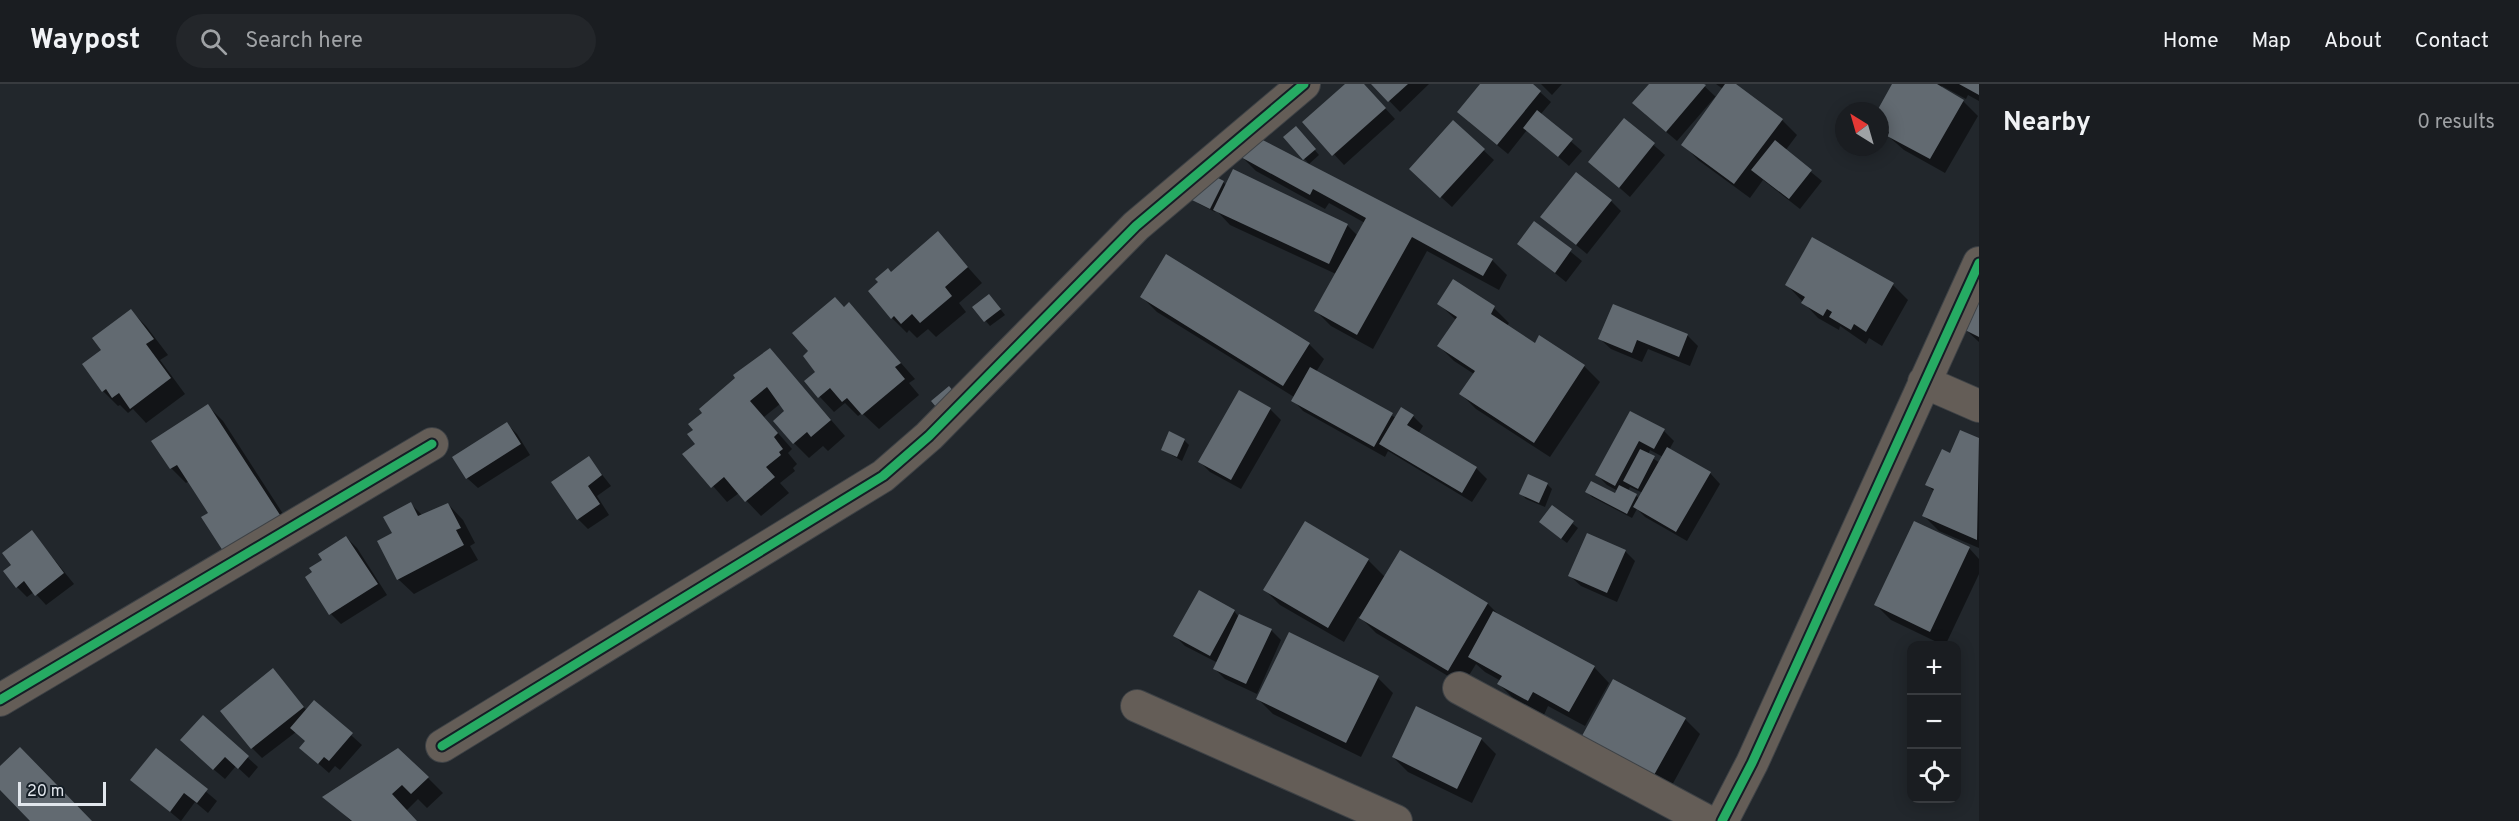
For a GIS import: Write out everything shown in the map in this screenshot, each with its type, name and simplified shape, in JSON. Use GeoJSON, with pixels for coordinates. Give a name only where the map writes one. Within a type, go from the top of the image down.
{"type":"FeatureCollection","features":[{"type":"Feature","properties":{"kind":"street"},"geometry":{"type":"LineString","coordinates":[[442,746],[883,476],[929,436],[1136,226],[1304,84]]}},
{"type":"Feature","properties":{"kind":"street"},"geometry":{"type":"LineString","coordinates":[[1722,821],[1752,764],[1979,263]]}},
{"type":"Feature","properties":{"kind":"street"},"geometry":{"type":"LineString","coordinates":[[1924,382],[1979,406]]}},
{"type":"Feature","properties":{"kind":"street"},"geometry":{"type":"LineString","coordinates":[[0,700],[432,444]]}},
{"type":"Feature","properties":{"kind":"street"},"geometry":{"type":"LineString","coordinates":[[1459,688],[1707,821]]}},
{"type":"Feature","properties":{"kind":"street"},"geometry":{"type":"LineString","coordinates":[[1137,706],[1396,821]]}},
{"type":"Feature","properties":{"kind":"building"},"geometry":{"type":"Polygon","coordinates":[[[1345,84],[1364,84],[1386,108],[1332,156],[1302,122],[1345,84]]]}},
{"type":"Feature","properties":{"kind":"building"},"geometry":{"type":"Polygon","coordinates":[[[1371,84],[1408,84],[1388,102],[1371,84]]]}},
{"type":"Feature","properties":{"kind":"building"},"geometry":{"type":"Polygon","coordinates":[[[1480,84],[1533,84],[1541,91],[1497,145],[1457,112],[1480,84]]]}},
{"type":"Feature","properties":{"kind":"building"},"geometry":{"type":"Polygon","coordinates":[[[1649,84],[1706,85],[1666,132],[1632,103],[1649,84]]]}},
{"type":"Feature","properties":{"kind":"building"},"geometry":{"type":"Polygon","coordinates":[[[1725,84],[1736,84],[1783,119],[1734,184],[1681,145],[1725,84]]]}},
{"type":"Feature","properties":{"kind":"building"},"geometry":{"type":"Polygon","coordinates":[[[1892,84],[1937,84],[1964,100],[1930,159],[1889,137],[1889,102],[1882,102],[1892,84]]]}},
{"type":"Feature","properties":{"kind":"building"},"geometry":{"type":"Polygon","coordinates":[[[1959,84],[1979,84],[1979,95],[1959,84]]]}},
{"type":"Feature","properties":{"kind":"building"},"geometry":{"type":"Polygon","coordinates":[[[1537,110],[1573,139],[1558,157],[1523,128],[1537,110]]]}},
{"type":"Feature","properties":{"kind":"building"},"geometry":{"type":"Polygon","coordinates":[[[1624,118],[1655,143],[1619,188],[1588,162],[1624,118]]]}},
{"type":"Feature","properties":{"kind":"building"},"geometry":{"type":"Polygon","coordinates":[[[1453,120],[1485,149],[1440,198],[1409,169],[1453,120]]]}},
{"type":"Feature","properties":{"kind":"building"},"geometry":{"type":"Polygon","coordinates":[[[1296,126],[1316,149],[1303,160],[1283,137],[1296,126]]]}},
{"type":"Feature","properties":{"kind":"building"},"geometry":{"type":"Polygon","coordinates":[[[1251,134],[1493,259],[1483,276],[1412,237],[1357,335],[1314,311],[1366,218],[1313,189],[1310,195],[1239,156],[1251,134]]]}},
{"type":"Feature","properties":{"kind":"building"},"geometry":{"type":"Polygon","coordinates":[[[1775,140],[1812,170],[1789,199],[1751,170],[1775,140]]]}},
{"type":"Feature","properties":{"kind":"building"},"geometry":{"type":"Polygon","coordinates":[[[1233,169],[1348,224],[1329,264],[1213,210],[1233,169]]]}},
{"type":"Feature","properties":{"kind":"building"},"geometry":{"type":"Polygon","coordinates":[[[1206,172],[1224,181],[1210,209],[1192,200],[1206,172]]]}},
{"type":"Feature","properties":{"kind":"building"},"geometry":{"type":"Polygon","coordinates":[[[1576,172],[1612,200],[1576,245],[1540,217],[1576,172]]]}},
{"type":"Feature","properties":{"kind":"building"},"geometry":{"type":"Polygon","coordinates":[[[1534,221],[1572,249],[1555,273],[1517,244],[1534,221]]]}},
{"type":"Feature","properties":{"kind":"building"},"geometry":{"type":"Polygon","coordinates":[[[938,231],[968,267],[945,287],[952,296],[920,323],[912,314],[901,324],[894,316],[891,319],[868,291],[878,282],[875,279],[888,268],[891,272],[938,231]]]}},
{"type":"Feature","properties":{"kind":"building"},"geometry":{"type":"Polygon","coordinates":[[[1812,237],[1894,283],[1866,332],[1854,324],[1851,330],[1829,317],[1832,312],[1827,309],[1823,316],[1801,303],[1805,297],[1785,285],[1812,237]]]}},
{"type":"Feature","properties":{"kind":"building"},"geometry":{"type":"Polygon","coordinates":[[[1166,254],[1310,343],[1283,386],[1140,297],[1166,254]]]}},
{"type":"Feature","properties":{"kind":"building"},"geometry":{"type":"Polygon","coordinates":[[[1453,279],[1495,306],[1491,314],[1535,343],[1539,335],[1585,365],[1534,443],[1459,394],[1475,371],[1437,346],[1457,317],[1437,304],[1453,279]]]}},
{"type":"Feature","properties":{"kind":"building"},"geometry":{"type":"Polygon","coordinates":[[[989,294],[1001,309],[984,322],[972,307],[989,294]]]}},
{"type":"Feature","properties":{"kind":"building"},"geometry":{"type":"Polygon","coordinates":[[[835,297],[844,307],[849,302],[901,363],[895,367],[905,379],[862,415],[847,398],[842,402],[830,388],[818,398],[804,381],[815,372],[803,356],[808,351],[792,333],[835,297]]]}},
{"type":"Feature","properties":{"kind":"building"},"geometry":{"type":"Polygon","coordinates":[[[1979,301],[1979,337],[1965,330],[1979,301]]]}},
{"type":"Feature","properties":{"kind":"building"},"geometry":{"type":"Polygon","coordinates":[[[1613,304],[1688,334],[1679,357],[1637,340],[1632,353],[1598,339],[1613,304]]]}},
{"type":"Feature","properties":{"kind":"building"},"geometry":{"type":"Polygon","coordinates":[[[131,309],[154,339],[146,344],[171,378],[130,409],[119,393],[112,398],[106,389],[102,392],[82,364],[101,350],[92,338],[131,309]]]}},
{"type":"Feature","properties":{"kind":"building"},"geometry":{"type":"Polygon","coordinates":[[[770,348],[831,420],[811,437],[807,432],[793,444],[773,421],[784,411],[767,387],[750,401],[778,433],[774,437],[783,449],[779,452],[781,455],[766,467],[775,477],[745,502],[724,477],[711,488],[682,454],[695,444],[687,434],[693,430],[688,424],[702,413],[699,409],[735,378],[733,375],[770,348]]]}},
{"type":"Feature","properties":{"kind":"building"},"geometry":{"type":"Polygon","coordinates":[[[1310,367],[1393,413],[1374,447],[1291,401],[1310,367]]]}},
{"type":"Feature","properties":{"kind":"building"},"geometry":{"type":"Polygon","coordinates":[[[949,386],[960,399],[942,414],[931,401],[949,386]]]}},
{"type":"Feature","properties":{"kind":"building"},"geometry":{"type":"Polygon","coordinates":[[[1239,390],[1271,408],[1231,480],[1198,462],[1239,390]]]}},
{"type":"Feature","properties":{"kind":"building"},"geometry":{"type":"Polygon","coordinates":[[[208,404],[282,518],[223,551],[201,517],[208,513],[177,465],[170,469],[151,441],[208,404]]]}},
{"type":"Feature","properties":{"kind":"building"},"geometry":{"type":"Polygon","coordinates":[[[1401,407],[1414,415],[1407,425],[1477,467],[1462,493],[1379,444],[1401,407]]]}},
{"type":"Feature","properties":{"kind":"building"},"geometry":{"type":"Polygon","coordinates":[[[1630,411],[1665,429],[1654,449],[1639,441],[1615,486],[1595,475],[1630,411]]]}},
{"type":"Feature","properties":{"kind":"building"},"geometry":{"type":"Polygon","coordinates":[[[507,422],[521,444],[466,479],[452,457],[507,422]]]}},
{"type":"Feature","properties":{"kind":"building"},"geometry":{"type":"Polygon","coordinates":[[[1960,430],[1979,438],[1977,540],[1922,516],[1934,489],[1925,485],[1942,449],[1950,453],[1960,430]]]}},
{"type":"Feature","properties":{"kind":"building"},"geometry":{"type":"Polygon","coordinates":[[[1169,431],[1185,439],[1177,457],[1161,450],[1169,431]]]}},
{"type":"Feature","properties":{"kind":"building"},"geometry":{"type":"Polygon","coordinates":[[[1667,447],[1711,472],[1676,532],[1633,507],[1667,447]]]}},
{"type":"Feature","properties":{"kind":"building"},"geometry":{"type":"Polygon","coordinates":[[[1640,449],[1655,456],[1638,489],[1623,481],[1640,449]]]}},
{"type":"Feature","properties":{"kind":"building"},"geometry":{"type":"Polygon","coordinates":[[[589,456],[602,475],[588,486],[600,504],[577,520],[551,482],[589,456]]]}},
{"type":"Feature","properties":{"kind":"building"},"geometry":{"type":"Polygon","coordinates":[[[1528,474],[1548,483],[1539,503],[1519,494],[1528,474]]]}},
{"type":"Feature","properties":{"kind":"building"},"geometry":{"type":"Polygon","coordinates":[[[1591,481],[1615,493],[1619,485],[1637,494],[1627,514],[1585,492],[1591,481]]]}},
{"type":"Feature","properties":{"kind":"building"},"geometry":{"type":"Polygon","coordinates":[[[411,502],[418,516],[448,503],[461,528],[456,530],[464,545],[397,580],[377,541],[392,533],[383,517],[411,502]]]}},
{"type":"Feature","properties":{"kind":"building"},"geometry":{"type":"Polygon","coordinates":[[[1552,505],[1574,521],[1561,539],[1539,522],[1552,505]]]}},
{"type":"Feature","properties":{"kind":"building"},"geometry":{"type":"Polygon","coordinates":[[[1305,521],[1369,559],[1328,628],[1263,590],[1305,521]]]}},
{"type":"Feature","properties":{"kind":"building"},"geometry":{"type":"Polygon","coordinates":[[[1914,521],[1970,547],[1930,632],[1874,605],[1914,521]]]}},
{"type":"Feature","properties":{"kind":"building"},"geometry":{"type":"Polygon","coordinates":[[[32,530],[64,573],[35,596],[24,581],[16,588],[3,571],[11,565],[2,553],[32,530]]]}},
{"type":"Feature","properties":{"kind":"building"},"geometry":{"type":"Polygon","coordinates":[[[1587,533],[1626,550],[1607,593],[1568,576],[1587,533]]]}},
{"type":"Feature","properties":{"kind":"building"},"geometry":{"type":"Polygon","coordinates":[[[346,536],[378,584],[329,615],[305,577],[312,572],[309,568],[322,560],[318,554],[346,536]]]}},
{"type":"Feature","properties":{"kind":"building"},"geometry":{"type":"Polygon","coordinates":[[[1400,550],[1488,603],[1448,671],[1359,618],[1400,550]]]}},
{"type":"Feature","properties":{"kind":"building"},"geometry":{"type":"Polygon","coordinates":[[[1199,590],[1235,610],[1210,656],[1173,636],[1199,590]]]}},
{"type":"Feature","properties":{"kind":"building"},"geometry":{"type":"Polygon","coordinates":[[[1493,611],[1595,666],[1569,712],[1533,692],[1528,701],[1497,684],[1502,676],[1468,657],[1493,611]]]}},
{"type":"Feature","properties":{"kind":"building"},"geometry":{"type":"Polygon","coordinates":[[[1239,614],[1272,629],[1246,684],[1213,669],[1239,614]]]}},
{"type":"Feature","properties":{"kind":"building"},"geometry":{"type":"Polygon","coordinates":[[[1289,632],[1379,676],[1346,743],[1256,699],[1289,632]]]}},
{"type":"Feature","properties":{"kind":"building"},"geometry":{"type":"Polygon","coordinates":[[[273,668],[304,707],[251,749],[220,711],[273,668]]]}},
{"type":"Feature","properties":{"kind":"building"},"geometry":{"type":"Polygon","coordinates":[[[1613,679],[1686,718],[1649,784],[1577,745],[1613,679]]]}},
{"type":"Feature","properties":{"kind":"building"},"geometry":{"type":"Polygon","coordinates":[[[314,700],[353,733],[329,761],[324,757],[318,764],[299,748],[305,741],[290,728],[314,700]]]}},
{"type":"Feature","properties":{"kind":"building"},"geometry":{"type":"Polygon","coordinates":[[[1416,706],[1482,738],[1457,789],[1392,757],[1416,706]]]}},
{"type":"Feature","properties":{"kind":"building"},"geometry":{"type":"Polygon","coordinates":[[[203,715],[249,756],[238,769],[225,757],[213,770],[180,740],[203,715]]]}},
{"type":"Feature","properties":{"kind":"building"},"geometry":{"type":"Polygon","coordinates":[[[20,747],[92,821],[30,821],[0,790],[0,766],[20,747]]]}},
{"type":"Feature","properties":{"kind":"building"},"geometry":{"type":"Polygon","coordinates":[[[156,748],[208,789],[197,803],[184,793],[170,812],[130,780],[156,748]]]}},
{"type":"Feature","properties":{"kind":"building"},"geometry":{"type":"Polygon","coordinates":[[[398,748],[429,777],[411,794],[402,785],[392,794],[417,821],[352,821],[322,797],[398,748]]]}},
{"type":"Feature","properties":{"kind":"cycle path"},"geometry":{"type":"LineString","coordinates":[[442,746],[883,476],[929,436],[1136,226],[1304,84]]}},
{"type":"Feature","properties":{"kind":"cycle path"},"geometry":{"type":"LineString","coordinates":[[1722,821],[1752,763],[1979,263]]}},
{"type":"Feature","properties":{"kind":"cycle path"},"geometry":{"type":"LineString","coordinates":[[0,700],[432,444]]}}]}
